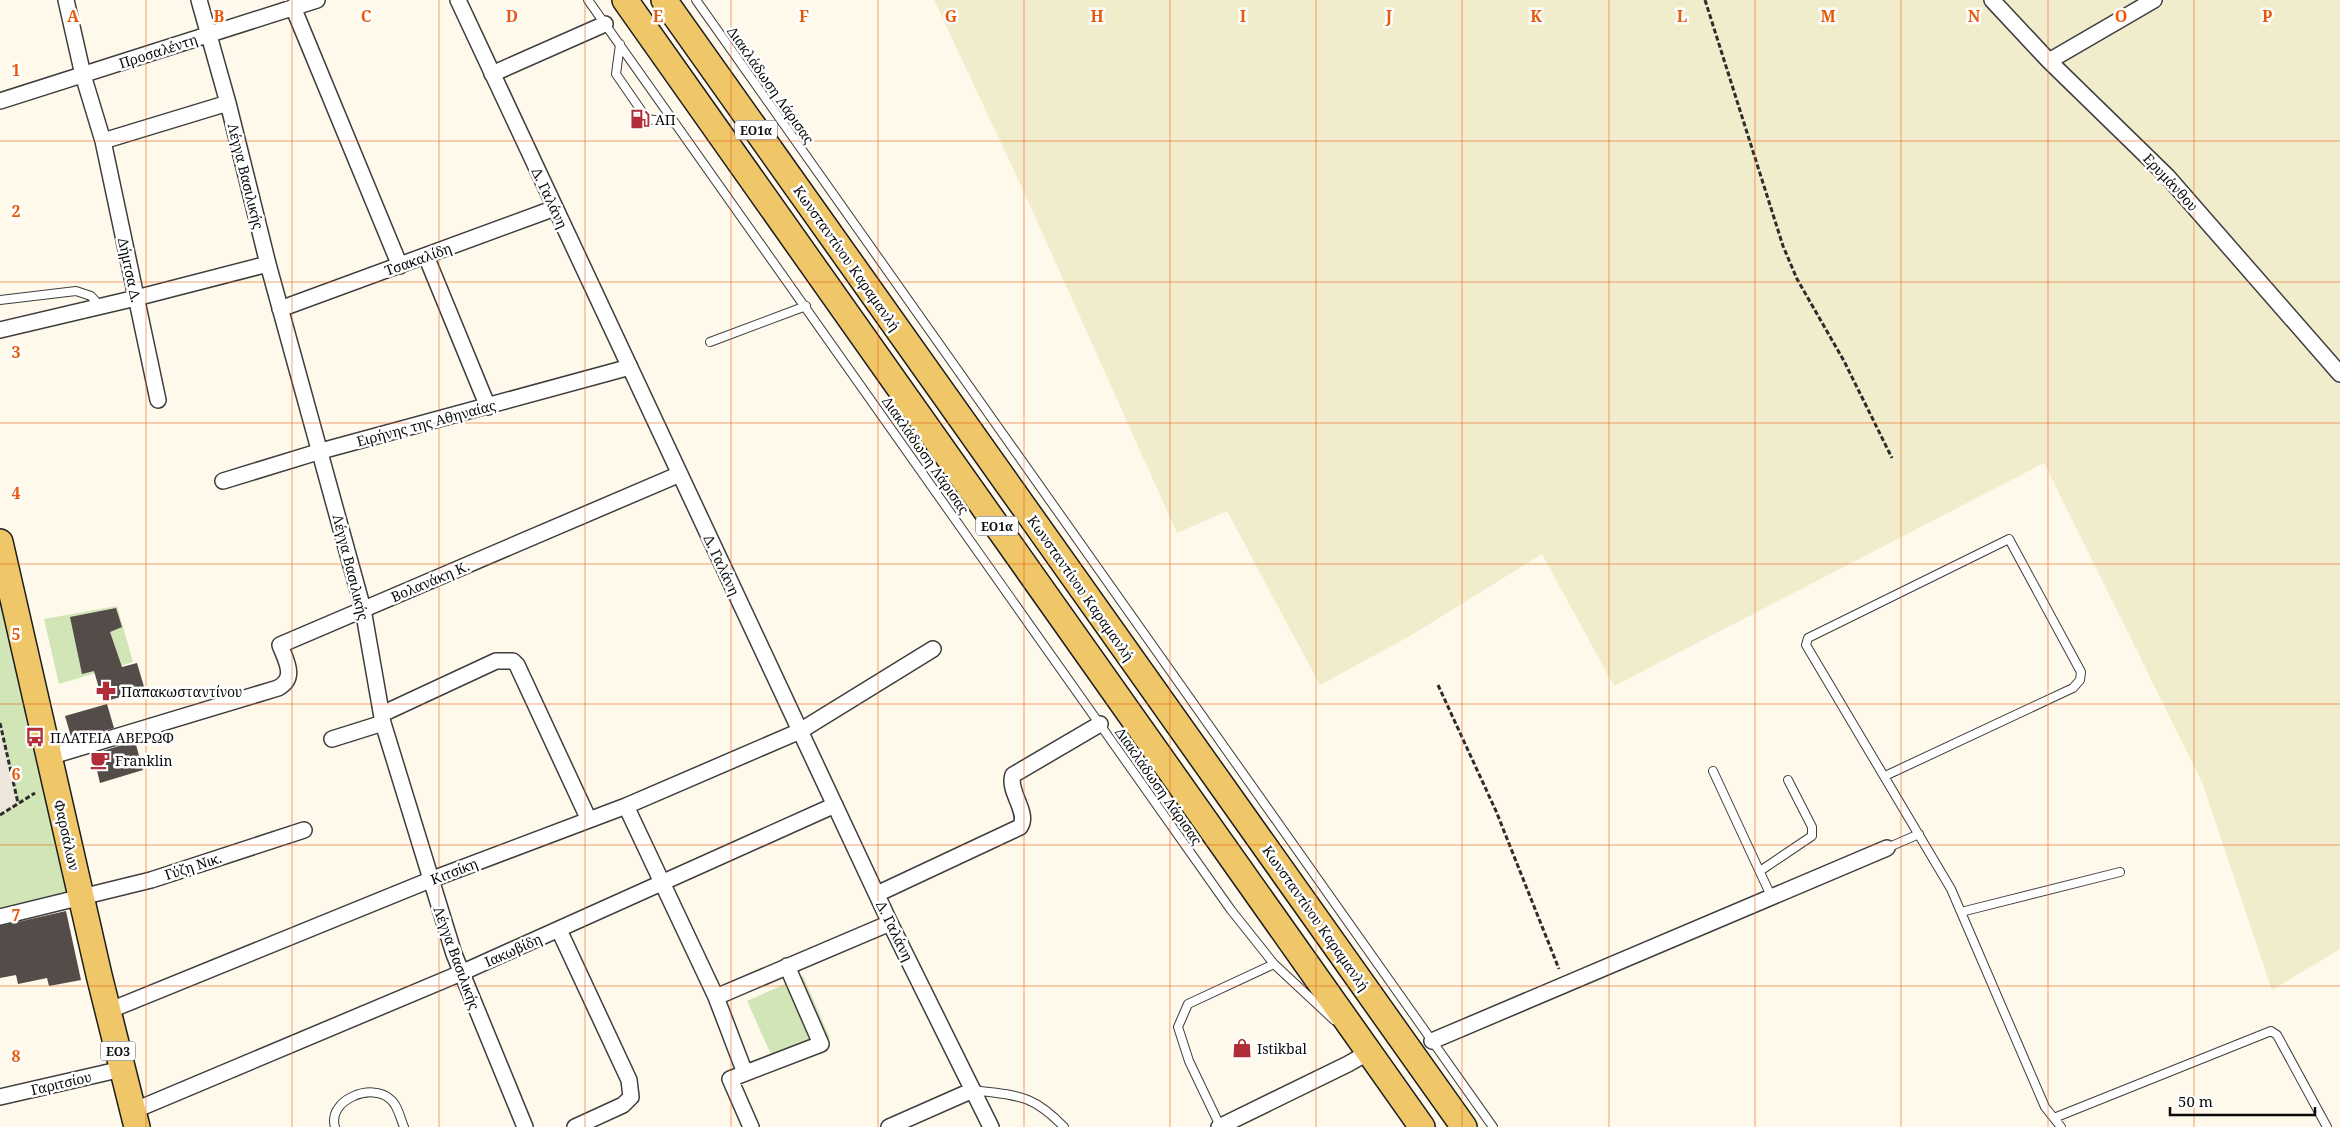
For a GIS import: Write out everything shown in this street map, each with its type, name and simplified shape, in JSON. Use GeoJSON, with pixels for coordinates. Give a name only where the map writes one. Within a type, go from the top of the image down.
{"type":"FeatureCollection","features":[{"type":"Feature","properties":{"kind":"main road","name":"ΕΟ1α"},"geometry":{"type":"LineString","coordinates":[[625,0],[1422,1127]]}},
{"type":"Feature","properties":{"kind":"main road","name":"Κωνσταντίνου Καραμανλή"},"geometry":{"type":"LineString","coordinates":[[664,0],[1464,1127]]}},
{"type":"Feature","properties":{"kind":"main road","name":"Φαρσάλων"},"geometry":{"type":"LineString","coordinates":[[0,542],[3,568],[134,1122]]}},
{"type":"Feature","properties":{"kind":"street","name":"Δήμτσα Δ."},"geometry":{"type":"LineString","coordinates":[[66,0],[83,75],[103,141],[158,400]]}},
{"type":"Feature","properties":{"kind":"street","name":"Λέγγα Βασιλικής"},"geometry":{"type":"LineString","coordinates":[[199,0],[228,103],[280,309],[321,451],[363,610],[382,719],[430,880],[461,973],[525,1127]]}},
{"type":"Feature","properties":{"kind":"street","name":"Προσαλέντη"},"geometry":{"type":"LineString","coordinates":[[0,100],[317,0]]}},
{"type":"Feature","properties":{"kind":"street","name":"Δ. Γαλάνη"},"geometry":{"type":"LineString","coordinates":[[458,0],[876,894],[991,1127]]}},
{"type":"Feature","properties":{"kind":"street","name":"Ερυμάνθου"},"geometry":{"type":"LineString","coordinates":[[1992,0],[2049,61],[2167,176],[2340,374]]}},
{"type":"Feature","properties":{"kind":"street"},"geometry":{"type":"LineString","coordinates":[[2049,61],[2154,0]]}},
{"type":"Feature","properties":{"kind":"street"},"geometry":{"type":"LineString","coordinates":[[293,8],[400,266]]}},
{"type":"Feature","properties":{"kind":"street"},"geometry":{"type":"LineString","coordinates":[[492,74],[605,24]]}},
{"type":"Feature","properties":{"kind":"street"},"geometry":{"type":"LineString","coordinates":[[103,141],[228,103]]}},
{"type":"Feature","properties":{"kind":"street","name":"Τσακαλίδη"},"geometry":{"type":"LineString","coordinates":[[280,309],[555,208]]}},
{"type":"Feature","properties":{"kind":"street"},"geometry":{"type":"LineString","coordinates":[[426,256],[488,407]]}},
{"type":"Feature","properties":{"kind":"street"},"geometry":{"type":"LineString","coordinates":[[0,330],[268,264]]}},
{"type":"Feature","properties":{"kind":"street","name":"Ειρήνης της Αθηναίας"},"geometry":{"type":"LineString","coordinates":[[223,482],[321,451],[630,367]]}},
{"type":"Feature","properties":{"kind":"street","name":"Βολανάκη Κ."},"geometry":{"type":"LineString","coordinates":[[49,757],[278,688],[285,684],[289,678],[289,670],[278,646],[680,474]]}},
{"type":"Feature","properties":{"kind":"street","name":"Κιτσίκη"},"geometry":{"type":"LineString","coordinates":[[108,1011],[430,880],[626,806],[800,731],[933,649]]}},
{"type":"Feature","properties":{"kind":"street"},"geometry":{"type":"LineString","coordinates":[[332,739],[382,719],[496,661],[513,661],[517,665],[589,820]]}},
{"type":"Feature","properties":{"kind":"street"},"geometry":{"type":"LineString","coordinates":[[876,894],[1020,827],[1023,819],[1012,783],[1013,775],[1100,724]]}},
{"type":"Feature","properties":{"kind":"street","name":"Ιακωβίδη"},"geometry":{"type":"LineString","coordinates":[[134,1122],[835,805]]}},
{"type":"Feature","properties":{"kind":"street"},"geometry":{"type":"LineString","coordinates":[[626,806],[716,997],[744,1073]]}},
{"type":"Feature","properties":{"kind":"street","name":"Γύζη Νικ."},"geometry":{"type":"LineString","coordinates":[[0,917],[151,880],[304,830]]}},
{"type":"Feature","properties":{"kind":"street"},"geometry":{"type":"LineString","coordinates":[[1432,1041],[1772,899],[1887,848]]}},
{"type":"Feature","properties":{"kind":"street"},"geometry":{"type":"LineString","coordinates":[[716,997],[890,923]]}},
{"type":"Feature","properties":{"kind":"street"},"geometry":{"type":"LineString","coordinates":[[559,930],[629,1080],[631,1092],[631,1097],[623,1105],[575,1127]]}},
{"type":"Feature","properties":{"kind":"street"},"geometry":{"type":"LineString","coordinates":[[751,1127],[730,1079],[821,1044],[787,966]]}},
{"type":"Feature","properties":{"kind":"street"},"geometry":{"type":"LineString","coordinates":[[1219,1127],[1369,1052]]}},
{"type":"Feature","properties":{"kind":"street","name":"Γαριτσίου"},"geometry":{"type":"LineString","coordinates":[[0,1097],[122,1069]]}},
{"type":"Feature","properties":{"kind":"street"},"geometry":{"type":"LineString","coordinates":[[889,1127],[973,1090]]}},
{"type":"Feature","properties":{"kind":"lane","name":"Διακλάδωση Λάρισας"},"geometry":{"type":"LineString","coordinates":[[588,0],[1231,910],[1274,964],[1369,1052]]}},
{"type":"Feature","properties":{"kind":"lane","name":"Διακλάδωση Λάρισας"},"geometry":{"type":"LineString","coordinates":[[696,0],[1493,1127]]}},
{"type":"Feature","properties":{"kind":"lane"},"geometry":{"type":"LineString","coordinates":[[620,44],[616,74],[647,119],[675,123]]}},
{"type":"Feature","properties":{"kind":"lane"},"geometry":{"type":"LineString","coordinates":[[0,300],[76,291],[91,296],[101,306]]}},
{"type":"Feature","properties":{"kind":"lane"},"geometry":{"type":"LineString","coordinates":[[710,342],[806,306]]}},
{"type":"Feature","properties":{"kind":"lane"},"geometry":{"type":"LineString","coordinates":[[1885,776],[2073,688],[2080,680],[2081,672],[2009,539],[1817,634],[1806,641],[1806,650],[1885,776],[1951,888],[2045,1107],[2061,1127]]}},
{"type":"Feature","properties":{"kind":"lane"},"geometry":{"type":"LineString","coordinates":[[1712,771],[1772,899]]}},
{"type":"Feature","properties":{"kind":"lane"},"geometry":{"type":"LineString","coordinates":[[1760,871],[1812,836],[1812,827],[1788,780]]}},
{"type":"Feature","properties":{"kind":"lane"},"geometry":{"type":"LineString","coordinates":[[1887,848],[1919,834]]}},
{"type":"Feature","properties":{"kind":"lane"},"geometry":{"type":"LineString","coordinates":[[1961,912],[2120,872]]}},
{"type":"Feature","properties":{"kind":"lane"},"geometry":{"type":"LineString","coordinates":[[1219,1127],[1189,1062],[1178,1027],[1188,1004],[1274,964]]}},
{"type":"Feature","properties":{"kind":"lane"},"geometry":{"type":"LineString","coordinates":[[2054,1118],[2271,1031],[2278,1035],[2327,1127]]}},
{"type":"Feature","properties":{"kind":"lane"},"geometry":{"type":"LineString","coordinates":[[973,1090],[1023,1097],[1048,1110],[1064,1127]]}},
{"type":"Feature","properties":{"kind":"lane"},"geometry":{"type":"LineString","coordinates":[[335,1127],[335,1114],[341,1104],[359,1094],[372,1092],[385,1094],[392,1100],[404,1127]]}},
{"type":"Feature","properties":{"kind":"path"},"geometry":{"type":"LineString","coordinates":[[1705,0],[1783,246],[1797,279],[1844,361],[1892,458]]}},
{"type":"Feature","properties":{"kind":"path"},"geometry":{"type":"LineString","coordinates":[[1438,685],[1496,811],[1565,986]]}},
{"type":"Feature","properties":{"kind":"path"},"geometry":{"type":"LineString","coordinates":[[0,723],[18,804]]}},
{"type":"Feature","properties":{"kind":"path"},"geometry":{"type":"LineString","coordinates":[[0,815],[54,781]]}},
{"type":"Feature","properties":{"kind":"shaded area"},"geometry":{"type":"Polygon","coordinates":[[[934,0],[2340,0],[2340,949],[2272,990],[2202,782],[2044,463],[1614,686],[1542,554],[1410,636],[1320,685],[1227,511],[1177,533],[1024,192],[934,0]]]}},
{"type":"Feature","properties":{"kind":"shaded area"},"geometry":{"type":"Polygon","coordinates":[[[0,723],[18,803],[0,815],[0,723]]]}},
{"type":"Feature","properties":{"kind":"green space"},"geometry":{"type":"Polygon","coordinates":[[[0,598],[69,895],[0,913],[0,598]]]}},
{"type":"Feature","properties":{"kind":"green space"},"geometry":{"type":"Polygon","coordinates":[[[117,606],[133,662],[59,684],[44,619],[117,606]]]}},
{"type":"Feature","properties":{"kind":"green space"},"geometry":{"type":"Polygon","coordinates":[[[803,976],[830,1038],[774,1061],[747,1001],[803,976]]]}},
{"type":"Feature","properties":{"kind":"building"},"geometry":{"type":"Polygon","coordinates":[[[116,608],[122,627],[110,632],[122,667],[137,663],[145,690],[103,702],[94,671],[82,674],[70,617],[116,608]]]}},
{"type":"Feature","properties":{"kind":"building"},"geometry":{"type":"Polygon","coordinates":[[[107,704],[114,728],[72,740],[65,716],[107,704]]]}},
{"type":"Feature","properties":{"kind":"building"},"geometry":{"type":"Polygon","coordinates":[[[135,741],[143,770],[100,783],[93,754],[135,741]]]}},
{"type":"Feature","properties":{"kind":"building"},"geometry":{"type":"Polygon","coordinates":[[[66,911],[81,980],[49,986],[47,978],[18,984],[16,975],[0,978],[0,926],[66,911]]]}},
{"type":"Feature","properties":{"kind":"place","name":"ΑΠ"},"geometry":{"type":"Point","coordinates":[640,119]}},
{"type":"Feature","properties":{"kind":"place","name":"Παπακωσταντίνου"},"geometry":{"type":"Point","coordinates":[106,691]}},
{"type":"Feature","properties":{"kind":"place","name":"ΠΛΑΤΕΙΑ ΑΒΕΡΩΦ"},"geometry":{"type":"Point","coordinates":[35,737]}},
{"type":"Feature","properties":{"kind":"place","name":"Franklin"},"geometry":{"type":"Point","coordinates":[100,760]}},
{"type":"Feature","properties":{"kind":"place","name":"Istikbal"},"geometry":{"type":"Point","coordinates":[1242,1048]}}]}
